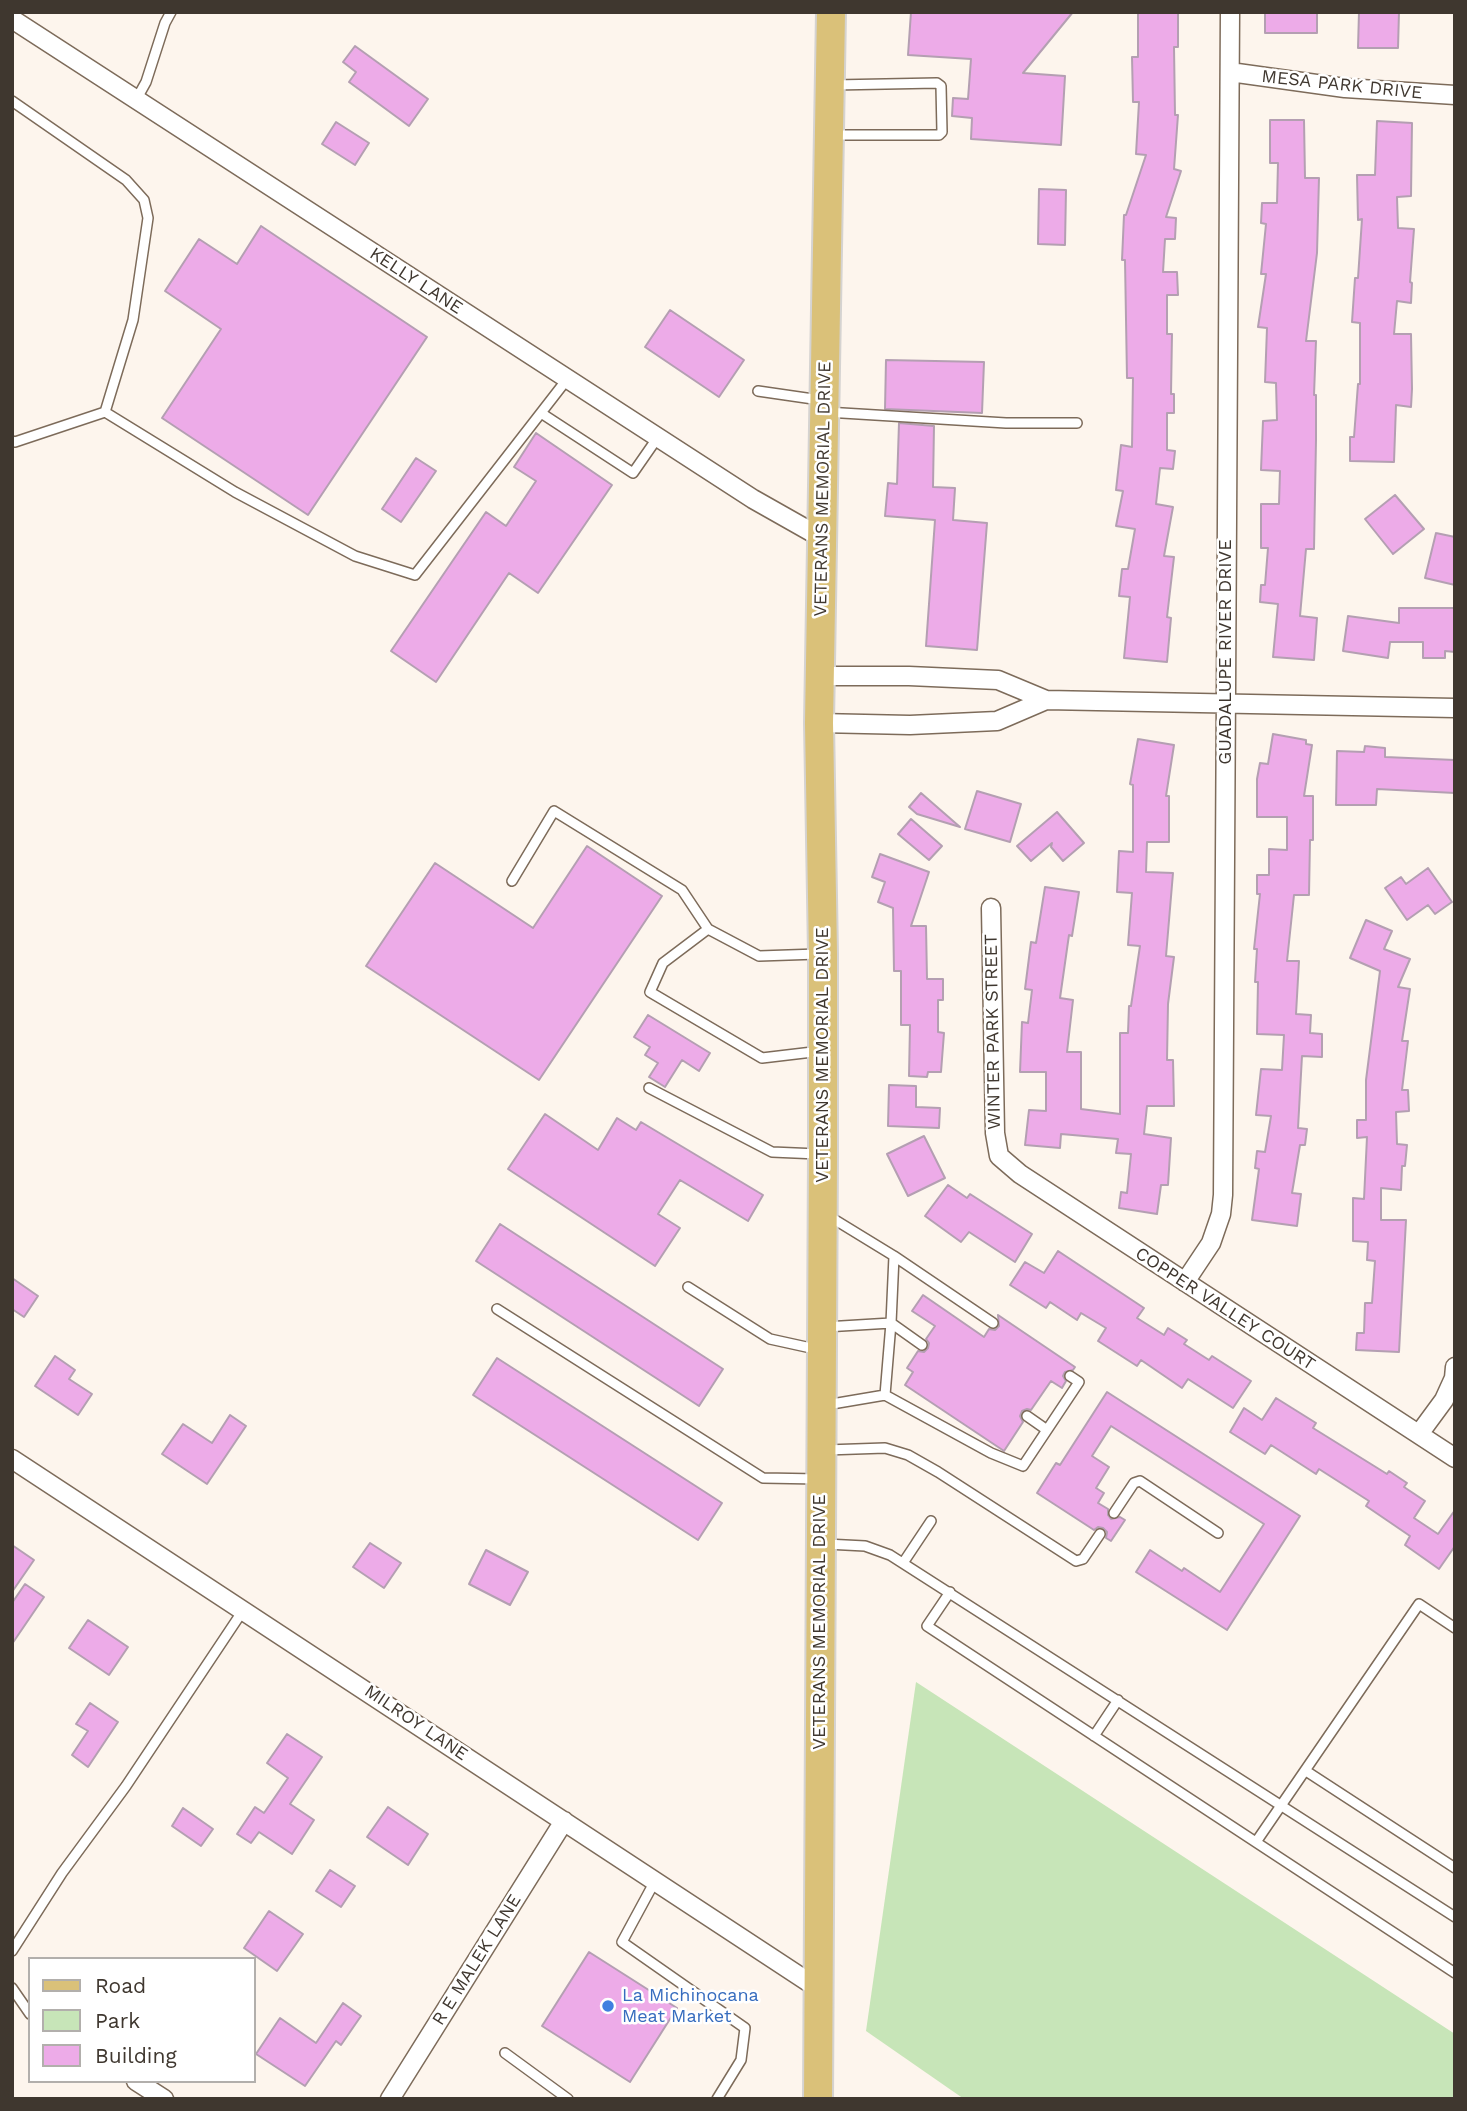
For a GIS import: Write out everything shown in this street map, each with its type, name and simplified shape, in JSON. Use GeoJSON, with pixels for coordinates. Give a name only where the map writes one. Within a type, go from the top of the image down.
{"type":"FeatureCollection","features":[{"type":"Feature","properties":{"kind":"main road","name":"VETERANS MEMORIAL DRIVE"},"geometry":{"type":"LineString","coordinates":[[818,2099],[823,1154],[819,723],[831,12]]}},
{"type":"Feature","properties":{"kind":"street","name":"GUADALUPE RIVER DRIVE"},"geometry":{"type":"LineString","coordinates":[[1185,1282],[1212,1243],[1222,1214],[1230,12]]}},
{"type":"Feature","properties":{"kind":"street","name":"KELLY LANE"},"geometry":{"type":"LineString","coordinates":[[12,19],[753,499],[822,538]]}},
{"type":"Feature","properties":{"kind":"street","name":"MESA PARK DRIVE"},"geometry":{"type":"LineString","coordinates":[[1230,72],[1345,88],[1455,95]]}},
{"type":"Feature","properties":{"kind":"street"},"geometry":{"type":"LineString","coordinates":[[820,676],[998,680],[1046,700],[1455,708]]}},
{"type":"Feature","properties":{"kind":"street"},"geometry":{"type":"LineString","coordinates":[[819,723],[910,725],[997,721],[1046,700]]}},
{"type":"Feature","properties":{"kind":"street","name":"WINTER PARK STREET"},"geometry":{"type":"LineString","coordinates":[[991,908],[995,1133],[999,1156]]}},
{"type":"Feature","properties":{"kind":"street","name":"COPPER VALLEY COURT"},"geometry":{"type":"LineString","coordinates":[[999,1156],[1020,1174],[1455,1458]]}},
{"type":"Feature","properties":{"kind":"street"},"geometry":{"type":"LineString","coordinates":[[1419,1434],[1444,1400],[1454,1378],[1455,1367]]}},
{"type":"Feature","properties":{"kind":"street","name":"MILROY LANE"},"geometry":{"type":"LineString","coordinates":[[12,1459],[818,1989]]}},
{"type":"Feature","properties":{"kind":"street","name":"R E MALEK LANE"},"geometry":{"type":"LineString","coordinates":[[390,2099],[564,1821]]}},
{"type":"Feature","properties":{"kind":"street"},"geometry":{"type":"LineString","coordinates":[[139,2083],[164,2099]]}},
{"type":"Feature","properties":{"kind":"lane"},"geometry":{"type":"LineString","coordinates":[[136,100],[146,82],[164,23],[170,12]]}},
{"type":"Feature","properties":{"kind":"lane"},"geometry":{"type":"LineString","coordinates":[[830,135],[939,135],[942,132],[941,86],[937,83],[831,85]]}},
{"type":"Feature","properties":{"kind":"lane"},"geometry":{"type":"LineString","coordinates":[[12,102],[126,180],[144,200],[148,218],[134,320],[105,412]]}},
{"type":"Feature","properties":{"kind":"lane"},"geometry":{"type":"LineString","coordinates":[[105,412],[235,492],[355,556],[415,575],[568,378]]}},
{"type":"Feature","properties":{"kind":"lane"},"geometry":{"type":"LineString","coordinates":[[758,391],[825,406],[1006,423],[1077,423]]}},
{"type":"Feature","properties":{"kind":"lane"},"geometry":{"type":"LineString","coordinates":[[12,441],[105,412]]}},
{"type":"Feature","properties":{"kind":"lane"},"geometry":{"type":"LineString","coordinates":[[541,412],[633,473],[658,436]]}},
{"type":"Feature","properties":{"kind":"lane"},"geometry":{"type":"LineString","coordinates":[[512,881],[554,811],[682,890],[708,929],[759,956],[823,954]]}},
{"type":"Feature","properties":{"kind":"lane"},"geometry":{"type":"LineString","coordinates":[[708,929],[663,963],[650,992],[762,1058],[823,1051]]}},
{"type":"Feature","properties":{"kind":"lane"},"geometry":{"type":"LineString","coordinates":[[649,1088],[772,1153],[823,1154]]}},
{"type":"Feature","properties":{"kind":"lane"},"geometry":{"type":"LineString","coordinates":[[822,1212],[894,1256],[993,1324]]}},
{"type":"Feature","properties":{"kind":"lane"},"geometry":{"type":"LineString","coordinates":[[885,1395],[894,1256]]}},
{"type":"Feature","properties":{"kind":"lane"},"geometry":{"type":"LineString","coordinates":[[688,1287],[771,1339],[821,1339],[891,1323],[922,1345]]}},
{"type":"Feature","properties":{"kind":"lane"},"geometry":{"type":"LineString","coordinates":[[497,1309],[763,1478],[820,1479]]}},
{"type":"Feature","properties":{"kind":"lane"},"geometry":{"type":"LineString","coordinates":[[821,1406],[885,1395],[991,1453],[1023,1466],[1079,1382],[1070,1376]]}},
{"type":"Feature","properties":{"kind":"lane"},"geometry":{"type":"LineString","coordinates":[[1027,1416],[1047,1430]]}},
{"type":"Feature","properties":{"kind":"lane"},"geometry":{"type":"LineString","coordinates":[[820,1451],[885,1448],[908,1455],[1076,1561],[1083,1559],[1100,1534]]}},
{"type":"Feature","properties":{"kind":"lane"},"geometry":{"type":"LineString","coordinates":[[1114,1513],[1134,1483],[1140,1481],[1218,1533]]}},
{"type":"Feature","properties":{"kind":"lane"},"geometry":{"type":"LineString","coordinates":[[903,1563],[931,1521]]}},
{"type":"Feature","properties":{"kind":"lane"},"geometry":{"type":"LineString","coordinates":[[820,1544],[865,1546],[890,1555],[1455,1917]]}},
{"type":"Feature","properties":{"kind":"lane"},"geometry":{"type":"LineString","coordinates":[[950,1592],[927,1626],[1455,1973]]}},
{"type":"Feature","properties":{"kind":"lane"},"geometry":{"type":"LineString","coordinates":[[1256,1842],[1419,1604],[1455,1628]]}},
{"type":"Feature","properties":{"kind":"lane"},"geometry":{"type":"LineString","coordinates":[[12,1951],[62,1873],[147,1754],[243,1609]]}},
{"type":"Feature","properties":{"kind":"lane"},"geometry":{"type":"LineString","coordinates":[[1094,1736],[1118,1700]]}},
{"type":"Feature","properties":{"kind":"lane"},"geometry":{"type":"LineString","coordinates":[[1306,1771],[1455,1868]]}},
{"type":"Feature","properties":{"kind":"lane"},"geometry":{"type":"LineString","coordinates":[[655,1881],[622,1942],[745,2028],[741,2060],[717,2099]]}},
{"type":"Feature","properties":{"kind":"lane"},"geometry":{"type":"LineString","coordinates":[[12,1988],[28,2011]]}},
{"type":"Feature","properties":{"kind":"lane"},"geometry":{"type":"LineString","coordinates":[[505,2053],[568,2099]]}},
{"type":"Feature","properties":{"kind":"green space"},"geometry":{"type":"Polygon","coordinates":[[[916,1682],[1455,2034],[1455,2099],[964,2099],[866,2031],[916,1682]]]}},
{"type":"Feature","properties":{"kind":"building"},"geometry":{"type":"Polygon","coordinates":[[[911,12],[1073,12],[1023,73],[1065,76],[1061,145],[971,139],[972,118],[952,116],[953,98],[968,99],[971,59],[908,55],[911,12]]]}},
{"type":"Feature","properties":{"kind":"building"},"geometry":{"type":"Polygon","coordinates":[[[1138,12],[1178,12],[1178,47],[1174,47],[1175,115],[1178,115],[1174,169],[1181,171],[1166,217],[1176,218],[1175,239],[1165,239],[1163,272],[1177,272],[1178,295],[1167,295],[1167,334],[1172,334],[1171,394],[1174,394],[1174,413],[1167,413],[1167,450],[1175,451],[1173,469],[1160,468],[1156,504],[1173,507],[1164,556],[1174,557],[1167,617],[1171,618],[1167,662],[1124,658],[1130,597],[1119,596],[1122,569],[1128,569],[1135,529],[1116,526],[1123,491],[1116,490],[1121,445],[1132,447],[1133,378],[1127,378],[1125,260],[1122,260],[1124,215],[1146,155],[1136,154],[1139,102],[1133,102],[1132,57],[1138,57],[1138,12]]]}},
{"type":"Feature","properties":{"kind":"building"},"geometry":{"type":"Polygon","coordinates":[[[1265,12],[1317,12],[1317,33],[1265,33],[1265,12]]]}},
{"type":"Feature","properties":{"kind":"building"},"geometry":{"type":"Polygon","coordinates":[[[1359,12],[1399,12],[1398,48],[1358,48],[1359,12]]]}},
{"type":"Feature","properties":{"kind":"building"},"geometry":{"type":"Polygon","coordinates":[[[355,46],[428,99],[409,126],[349,82],[356,72],[343,62],[355,46]]]}},
{"type":"Feature","properties":{"kind":"building"},"geometry":{"type":"Polygon","coordinates":[[[1270,120],[1304,120],[1305,178],[1319,178],[1317,253],[1306,341],[1316,341],[1314,549],[1306,549],[1300,616],[1317,618],[1314,660],[1273,657],[1278,604],[1260,602],[1261,585],[1265,585],[1268,548],[1261,548],[1261,504],[1279,504],[1280,471],[1261,470],[1263,421],[1277,420],[1276,383],[1265,382],[1267,328],[1258,327],[1266,274],[1261,274],[1266,224],[1261,223],[1262,203],[1277,203],[1278,163],[1270,163],[1270,120]]]}},
{"type":"Feature","properties":{"kind":"building"},"geometry":{"type":"Polygon","coordinates":[[[1377,121],[1412,123],[1411,196],[1397,197],[1398,228],[1414,229],[1411,303],[1397,301],[1394,334],[1411,334],[1412,389],[1411,407],[1396,405],[1394,462],[1350,461],[1350,437],[1354,437],[1360,384],[1360,323],[1352,322],[1362,219],[1358,220],[1357,175],[1375,175],[1377,121]]]}},
{"type":"Feature","properties":{"kind":"building"},"geometry":{"type":"Polygon","coordinates":[[[336,122],[369,143],[355,165],[322,144],[336,122]]]}},
{"type":"Feature","properties":{"kind":"building"},"geometry":{"type":"Polygon","coordinates":[[[1039,189],[1066,190],[1065,245],[1038,244],[1039,189]]]}},
{"type":"Feature","properties":{"kind":"building"},"geometry":{"type":"Polygon","coordinates":[[[261,226],[427,337],[308,515],[162,418],[221,329],[165,291],[199,239],[237,264],[261,226]]]}},
{"type":"Feature","properties":{"kind":"building"},"geometry":{"type":"Polygon","coordinates":[[[670,310],[744,360],[719,397],[645,347],[670,310]]]}},
{"type":"Feature","properties":{"kind":"building"},"geometry":{"type":"Polygon","coordinates":[[[886,360],[984,362],[982,413],[885,409],[886,360]]]}},
{"type":"Feature","properties":{"kind":"building"},"geometry":{"type":"Polygon","coordinates":[[[899,423],[934,426],[933,487],[955,488],[953,520],[987,523],[977,650],[926,646],[935,520],[885,516],[888,483],[897,484],[899,423]]]}},
{"type":"Feature","properties":{"kind":"building"},"geometry":{"type":"Polygon","coordinates":[[[536,433],[612,485],[538,593],[509,573],[436,682],[391,651],[486,512],[506,526],[536,481],[514,467],[536,433]]]}},
{"type":"Feature","properties":{"kind":"building"},"geometry":{"type":"Polygon","coordinates":[[[416,458],[436,471],[401,522],[382,509],[416,458]]]}},
{"type":"Feature","properties":{"kind":"building"},"geometry":{"type":"Polygon","coordinates":[[[1395,495],[1424,529],[1393,554],[1365,519],[1395,495]]]}},
{"type":"Feature","properties":{"kind":"building"},"geometry":{"type":"Polygon","coordinates":[[[1436,533],[1455,537],[1455,585],[1425,578],[1436,533]]]}},
{"type":"Feature","properties":{"kind":"building"},"geometry":{"type":"Polygon","coordinates":[[[1399,608],[1455,608],[1455,652],[1445,651],[1445,658],[1423,658],[1423,642],[1390,642],[1388,658],[1343,651],[1348,616],[1399,623],[1399,608]]]}},
{"type":"Feature","properties":{"kind":"building"},"geometry":{"type":"Polygon","coordinates":[[[1273,734],[1306,740],[1306,744],[1312,745],[1304,796],[1313,796],[1309,895],[1294,895],[1287,961],[1299,961],[1296,1014],[1311,1015],[1310,1033],[1322,1034],[1322,1057],[1302,1056],[1298,1128],[1307,1129],[1305,1145],[1300,1145],[1292,1193],[1301,1194],[1297,1226],[1252,1220],[1259,1169],[1255,1168],[1257,1151],[1265,1152],[1271,1116],[1256,1115],[1261,1069],[1282,1070],[1284,1035],[1257,1034],[1258,982],[1255,982],[1257,949],[1254,949],[1260,894],[1257,894],[1257,875],[1269,875],[1269,849],[1287,850],[1287,817],[1257,817],[1257,779],[1260,763],[1268,764],[1273,734]]]}},
{"type":"Feature","properties":{"kind":"building"},"geometry":{"type":"Polygon","coordinates":[[[1138,739],[1174,745],[1166,796],[1169,796],[1169,842],[1147,842],[1146,872],[1173,873],[1166,956],[1174,957],[1168,1004],[1167,1060],[1173,1060],[1174,1106],[1147,1106],[1144,1134],[1171,1138],[1168,1185],[1161,1185],[1157,1214],[1119,1208],[1121,1192],[1127,1193],[1131,1154],[1116,1153],[1118,1139],[1061,1134],[1060,1148],[1025,1145],[1029,1110],[1046,1111],[1046,1072],[1020,1072],[1022,1022],[1028,1023],[1032,990],[1025,989],[1031,942],[1036,943],[1045,887],[1079,892],[1072,936],[1069,935],[1060,998],[1073,1000],[1067,1052],[1081,1052],[1081,1109],[1120,1114],[1120,1033],[1128,1033],[1129,1006],[1140,946],[1128,945],[1132,893],[1117,892],[1119,851],[1133,852],[1133,785],[1130,784],[1138,739]]]}},
{"type":"Feature","properties":{"kind":"building"},"geometry":{"type":"Polygon","coordinates":[[[1365,746],[1385,748],[1385,757],[1455,760],[1455,793],[1377,789],[1376,805],[1336,805],[1337,751],[1364,752],[1365,746]]]}},
{"type":"Feature","properties":{"kind":"building"},"geometry":{"type":"Polygon","coordinates":[[[977,791],[1021,804],[1010,842],[965,829],[977,791]]]}},
{"type":"Feature","properties":{"kind":"building"},"geometry":{"type":"Polygon","coordinates":[[[921,793],[960,827],[917,814],[909,807],[921,793]]]}},
{"type":"Feature","properties":{"kind":"building"},"geometry":{"type":"Polygon","coordinates":[[[1057,812],[1084,843],[1063,861],[1051,847],[1052,843],[1031,861],[1017,846],[1057,812]]]}},
{"type":"Feature","properties":{"kind":"building"},"geometry":{"type":"Polygon","coordinates":[[[911,819],[942,846],[929,860],[898,834],[911,819]]]}},
{"type":"Feature","properties":{"kind":"building"},"geometry":{"type":"Polygon","coordinates":[[[587,846],[662,896],[539,1080],[366,966],[435,863],[533,928],[587,846]]]}},
{"type":"Feature","properties":{"kind":"building"},"geometry":{"type":"Polygon","coordinates":[[[880,854],[929,872],[911,926],[926,926],[927,979],[943,979],[943,1000],[938,1000],[938,1032],[944,1033],[941,1072],[928,1072],[927,1077],[909,1076],[910,1025],[901,1025],[901,971],[894,971],[893,908],[878,902],[885,882],[872,877],[880,854]]]}},
{"type":"Feature","properties":{"kind":"building"},"geometry":{"type":"Polygon","coordinates":[[[1428,868],[1452,902],[1435,914],[1428,905],[1407,920],[1385,888],[1401,877],[1406,884],[1428,868]]]}},
{"type":"Feature","properties":{"kind":"building"},"geometry":{"type":"Polygon","coordinates":[[[1366,920],[1392,931],[1384,949],[1410,959],[1398,987],[1410,989],[1402,1041],[1408,1041],[1402,1090],[1408,1090],[1409,1111],[1396,1112],[1397,1144],[1407,1145],[1405,1166],[1402,1166],[1401,1190],[1381,1188],[1381,1220],[1406,1220],[1399,1352],[1356,1350],[1357,1333],[1364,1333],[1365,1303],[1372,1303],[1375,1261],[1367,1260],[1368,1242],[1353,1241],[1353,1198],[1364,1199],[1367,1137],[1357,1138],[1357,1120],[1366,1120],[1366,1080],[1380,971],[1350,958],[1366,920]]]}},
{"type":"Feature","properties":{"kind":"building"},"geometry":{"type":"Polygon","coordinates":[[[648,1015],[710,1053],[699,1071],[682,1060],[665,1087],[649,1077],[658,1063],[645,1055],[650,1047],[634,1037],[648,1015]]]}},
{"type":"Feature","properties":{"kind":"building"},"geometry":{"type":"Polygon","coordinates":[[[889,1085],[916,1086],[916,1107],[940,1108],[939,1128],[888,1126],[889,1085]]]}},
{"type":"Feature","properties":{"kind":"building"},"geometry":{"type":"Polygon","coordinates":[[[545,1114],[598,1150],[617,1118],[636,1130],[641,1122],[763,1195],[748,1221],[680,1180],[658,1214],[680,1228],[655,1266],[508,1169],[545,1114]]]}},
{"type":"Feature","properties":{"kind":"building"},"geometry":{"type":"Polygon","coordinates":[[[924,1136],[945,1178],[908,1196],[887,1154],[924,1136]]]}},
{"type":"Feature","properties":{"kind":"building"},"geometry":{"type":"Polygon","coordinates":[[[948,1185],[967,1198],[970,1194],[1032,1234],[1015,1262],[969,1232],[961,1242],[925,1216],[948,1185]]]}},
{"type":"Feature","properties":{"kind":"building"},"geometry":{"type":"Polygon","coordinates":[[[500,1224],[723,1369],[699,1406],[476,1261],[500,1224]]]}},
{"type":"Feature","properties":{"kind":"building"},"geometry":{"type":"Polygon","coordinates":[[[1058,1251],[1144,1308],[1137,1318],[1164,1335],[1168,1328],[1187,1340],[1184,1344],[1209,1360],[1212,1356],[1251,1381],[1233,1408],[1188,1379],[1182,1388],[1141,1360],[1137,1366],[1098,1341],[1106,1328],[1081,1313],[1077,1320],[1050,1302],[1046,1308],[1010,1285],[1025,1262],[1044,1273],[1058,1251]]]}},
{"type":"Feature","properties":{"kind":"building"},"geometry":{"type":"Polygon","coordinates":[[[12,1278],[38,1296],[24,1317],[12,1309],[12,1278]]]}},
{"type":"Feature","properties":{"kind":"building"},"geometry":{"type":"Polygon","coordinates":[[[923,1295],[984,1337],[989,1329],[995,1330],[999,1326],[998,1315],[1075,1367],[1065,1372],[1063,1376],[1066,1381],[1062,1388],[1051,1381],[1031,1410],[1022,1411],[1020,1416],[1023,1422],[1004,1451],[905,1385],[913,1372],[907,1368],[918,1351],[924,1352],[928,1348],[926,1339],[935,1326],[912,1311],[923,1295]]]}},
{"type":"Feature","properties":{"kind":"building"},"geometry":{"type":"Polygon","coordinates":[[[55,1356],[75,1370],[69,1379],[92,1394],[78,1415],[35,1386],[55,1356]]]}},
{"type":"Feature","properties":{"kind":"building"},"geometry":{"type":"Polygon","coordinates":[[[497,1358],[722,1503],[698,1540],[473,1395],[497,1358]]]}},
{"type":"Feature","properties":{"kind":"building"},"geometry":{"type":"Polygon","coordinates":[[[1107,1392],[1300,1516],[1227,1630],[1136,1572],[1150,1550],[1220,1592],[1264,1524],[1111,1426],[1092,1456],[1109,1467],[1096,1488],[1104,1493],[1098,1503],[1108,1509],[1111,1519],[1120,1517],[1125,1520],[1111,1541],[1106,1538],[1107,1532],[1103,1528],[1094,1530],[1037,1493],[1056,1463],[1060,1465],[1107,1392]]]}},
{"type":"Feature","properties":{"kind":"building"},"geometry":{"type":"Polygon","coordinates":[[[1276,1398],[1316,1423],[1313,1428],[1387,1474],[1389,1471],[1407,1483],[1404,1487],[1425,1501],[1414,1518],[1438,1534],[1455,1510],[1455,1546],[1439,1569],[1405,1545],[1410,1536],[1366,1506],[1369,1501],[1319,1469],[1316,1474],[1271,1445],[1265,1454],[1230,1432],[1244,1408],[1262,1420],[1276,1398]]]}},
{"type":"Feature","properties":{"kind":"building"},"geometry":{"type":"Polygon","coordinates":[[[230,1415],[246,1426],[207,1484],[162,1454],[183,1424],[212,1443],[230,1415]]]}},
{"type":"Feature","properties":{"kind":"building"},"geometry":{"type":"Polygon","coordinates":[[[370,1543],[401,1563],[384,1588],[353,1567],[370,1543]]]}},
{"type":"Feature","properties":{"kind":"building"},"geometry":{"type":"Polygon","coordinates":[[[12,1545],[34,1560],[12,1592],[12,1545]]]}},
{"type":"Feature","properties":{"kind":"building"},"geometry":{"type":"Polygon","coordinates":[[[486,1550],[528,1572],[510,1605],[469,1584],[486,1550]]]}},
{"type":"Feature","properties":{"kind":"building"},"geometry":{"type":"Polygon","coordinates":[[[25,1584],[44,1597],[12,1644],[12,1603],[25,1584]]]}},
{"type":"Feature","properties":{"kind":"building"},"geometry":{"type":"Polygon","coordinates":[[[88,1620],[128,1647],[109,1675],[69,1648],[88,1620]]]}},
{"type":"Feature","properties":{"kind":"building"},"geometry":{"type":"Polygon","coordinates":[[[90,1703],[118,1722],[88,1767],[72,1755],[88,1731],[76,1724],[90,1703]]]}},
{"type":"Feature","properties":{"kind":"building"},"geometry":{"type":"Polygon","coordinates":[[[287,1734],[322,1757],[290,1804],[314,1820],[292,1854],[259,1832],[251,1843],[237,1834],[255,1807],[264,1813],[288,1778],[267,1763],[287,1734]]]}},
{"type":"Feature","properties":{"kind":"building"},"geometry":{"type":"Polygon","coordinates":[[[388,1807],[428,1834],[408,1865],[367,1837],[388,1807]]]}},
{"type":"Feature","properties":{"kind":"building"},"geometry":{"type":"Polygon","coordinates":[[[183,1808],[213,1829],[201,1846],[172,1826],[183,1808]]]}},
{"type":"Feature","properties":{"kind":"building"},"geometry":{"type":"Polygon","coordinates":[[[330,1870],[355,1886],[341,1907],[316,1891],[330,1870]]]}},
{"type":"Feature","properties":{"kind":"building"},"geometry":{"type":"Polygon","coordinates":[[[269,1911],[303,1934],[277,1971],[244,1948],[269,1911]]]}},
{"type":"Feature","properties":{"kind":"building"},"geometry":{"type":"Polygon","coordinates":[[[589,1952],[677,2008],[630,2082],[542,2026],[589,1952]]]}},
{"type":"Feature","properties":{"kind":"building"},"geometry":{"type":"Polygon","coordinates":[[[343,2003],[361,2016],[341,2045],[336,2041],[305,2086],[256,2054],[280,2018],[316,2043],[343,2003]]]}},
{"type":"Feature","properties":{"kind":"place","name":"La Michinocana Meat Market"},"geometry":{"type":"Point","coordinates":[608,2006]}}]}
